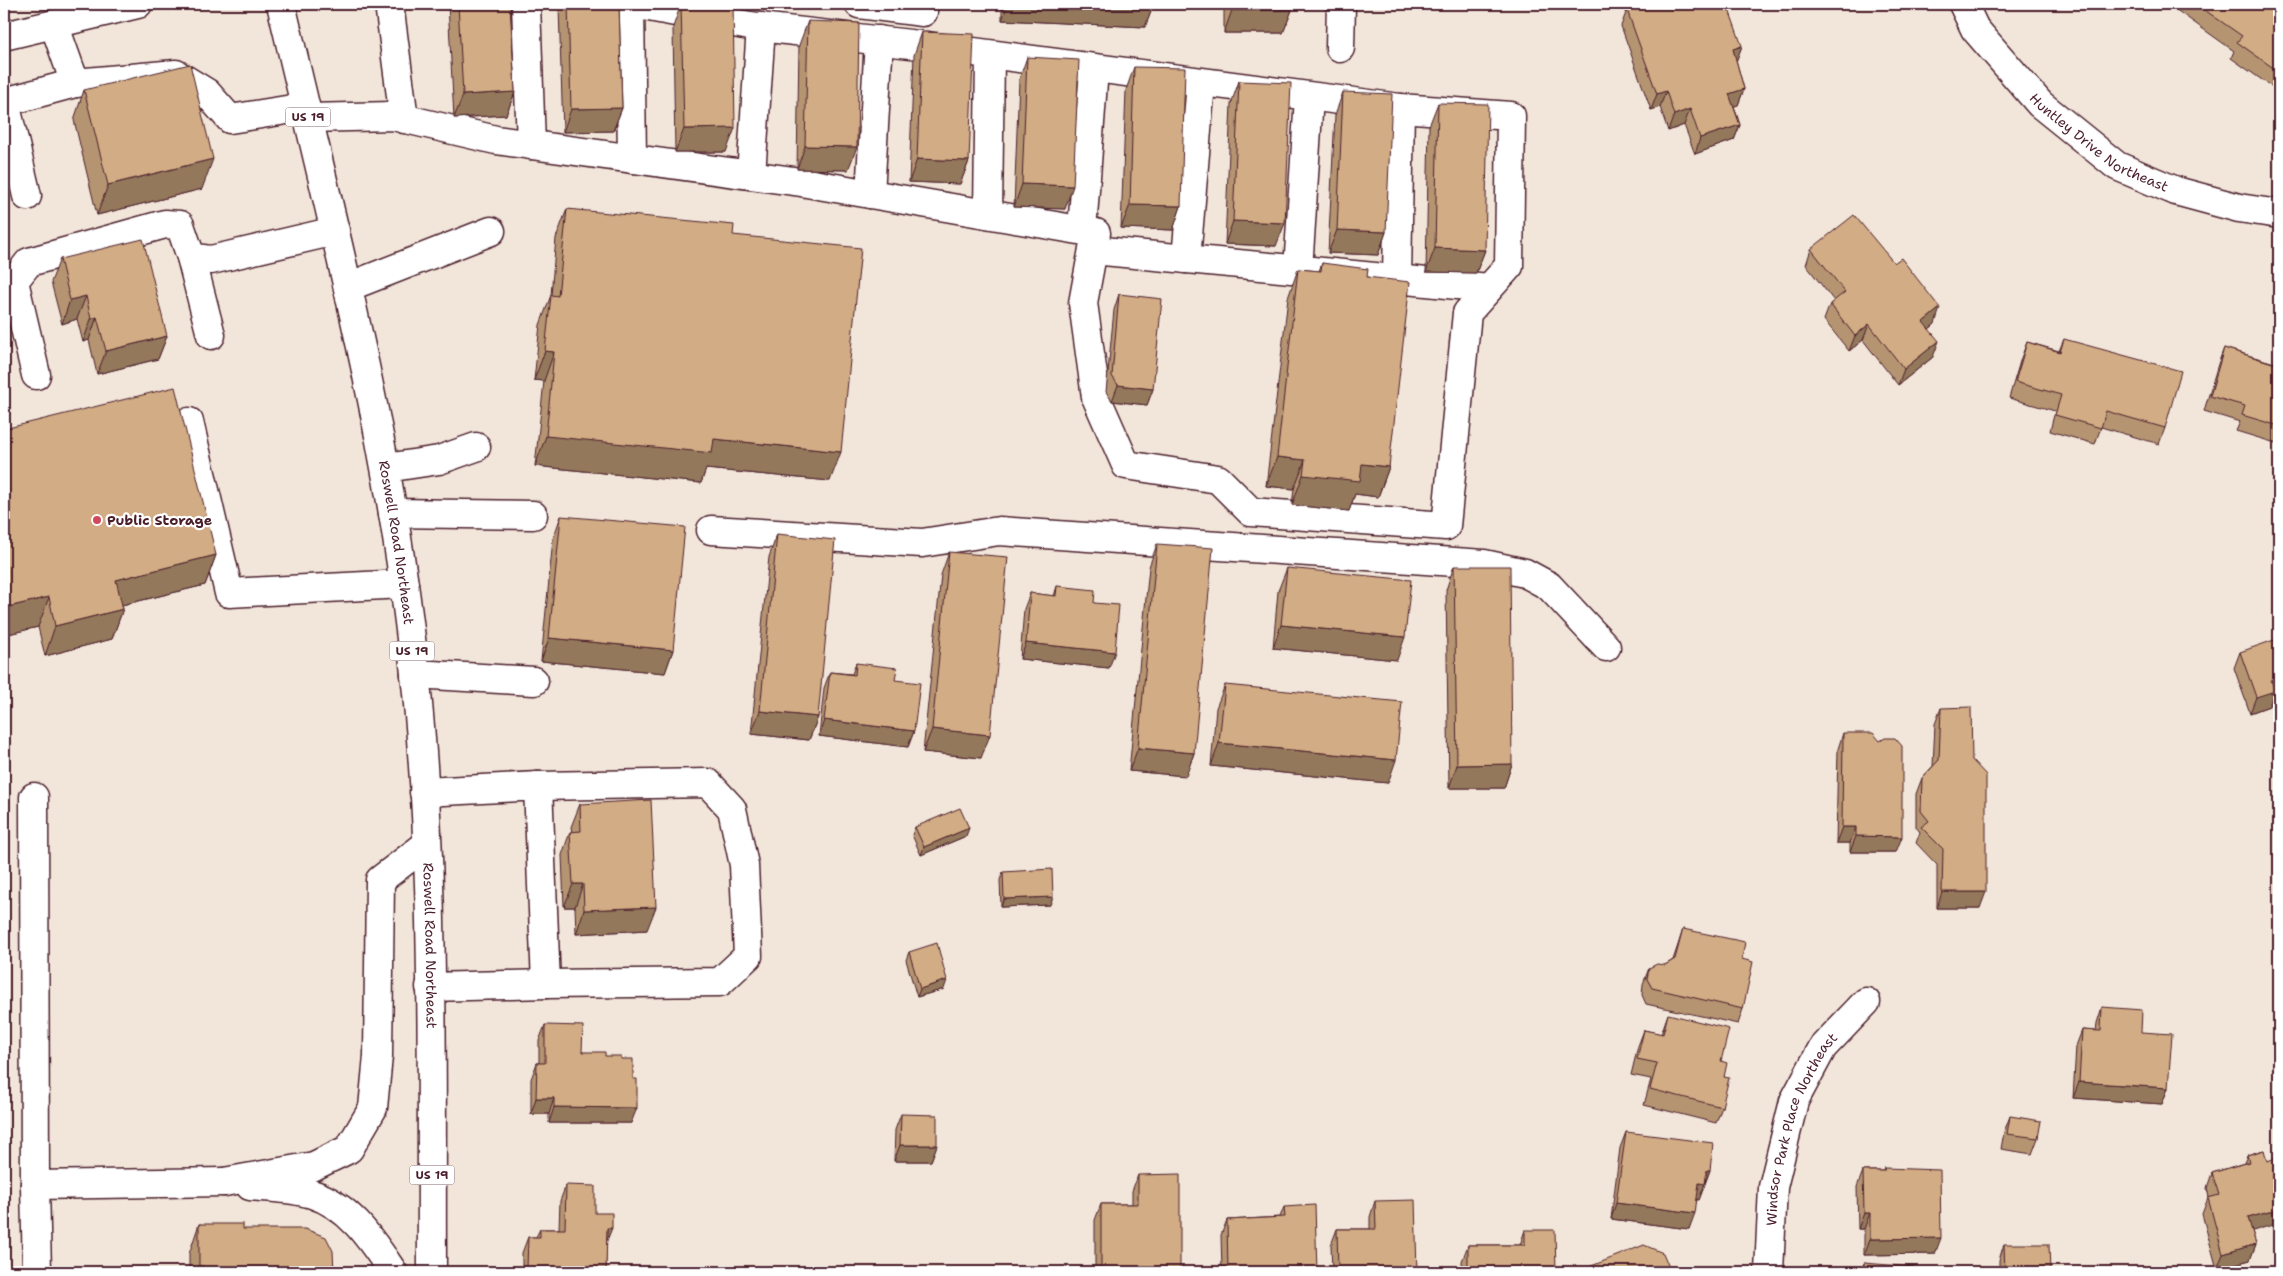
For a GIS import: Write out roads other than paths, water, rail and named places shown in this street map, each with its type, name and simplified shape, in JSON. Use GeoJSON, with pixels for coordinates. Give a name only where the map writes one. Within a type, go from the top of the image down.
{"type":"FeatureCollection","features":[{"type":"Feature","properties":{"kind":"street"},"geometry":{"type":"LineString","coordinates":[[4,36],[138,4]]}},
{"type":"Feature","properties":{"kind":"street","name":"Roswell Road Northeast"},"geometry":{"type":"LineString","coordinates":[[281,4],[364,354],[386,468],[404,584],[414,674],[428,844],[432,1272]]}},
{"type":"Feature","properties":{"kind":"street"},"geometry":{"type":"LineString","coordinates":[[389,4],[404,119]]}},
{"type":"Feature","properties":{"kind":"street"},"geometry":{"type":"LineString","coordinates":[[526,4],[531,145]]}},
{"type":"Feature","properties":{"kind":"street"},"geometry":{"type":"LineString","coordinates":[[632,159],[631,4],[761,27],[879,40],[1400,108],[1511,116],[1510,266],[1467,313],[1446,526],[1252,512],[1218,479],[1126,465],[1096,396],[1083,303],[1094,69]]}},
{"type":"Feature","properties":{"kind":"street"},"geometry":{"type":"LineString","coordinates":[[860,4],[923,12],[923,4]]}},
{"type":"Feature","properties":{"kind":"street"},"geometry":{"type":"LineString","coordinates":[[1340,48],[1341,4]]}},
{"type":"Feature","properties":{"kind":"street","name":"Huntley Drive Northeast"},"geometry":{"type":"LineString","coordinates":[[1963,4],[1975,29],[2040,104],[2117,166],[2176,190],[2239,208],[2279,214]]}},
{"type":"Feature","properties":{"kind":"street"},"geometry":{"type":"LineString","coordinates":[[54,24],[74,83]]}},
{"type":"Feature","properties":{"kind":"street"},"geometry":{"type":"LineString","coordinates":[[752,175],[761,27]]}},
{"type":"Feature","properties":{"kind":"street"},"geometry":{"type":"LineString","coordinates":[[870,194],[879,40]]}},
{"type":"Feature","properties":{"kind":"street"},"geometry":{"type":"LineString","coordinates":[[988,214],[990,55]]}},
{"type":"Feature","properties":{"kind":"street"},"geometry":{"type":"LineString","coordinates":[[26,196],[7,126],[5,102],[74,83],[176,74],[207,93],[230,119],[306,113],[393,116],[496,140],[752,175],[988,214],[1087,240],[1186,259],[1489,288]]}},
{"type":"Feature","properties":{"kind":"street"},"geometry":{"type":"LineString","coordinates":[[1186,259],[1201,83]]}},
{"type":"Feature","properties":{"kind":"street"},"geometry":{"type":"LineString","coordinates":[[1298,270],[1309,96]]}},
{"type":"Feature","properties":{"kind":"street"},"geometry":{"type":"LineString","coordinates":[[1397,279],[1400,108]]}},
{"type":"Feature","properties":{"kind":"street"},"geometry":{"type":"LineString","coordinates":[[36,375],[14,281],[29,262],[165,224],[180,225],[191,257],[211,335]]}},
{"type":"Feature","properties":{"kind":"street"},"geometry":{"type":"LineString","coordinates":[[191,257],[211,260],[335,231]]}},
{"type":"Feature","properties":{"kind":"street"},"geometry":{"type":"LineString","coordinates":[[348,287],[491,231]]}},
{"type":"Feature","properties":{"kind":"street"},"geometry":{"type":"LineString","coordinates":[[189,422],[229,593],[404,584]]}},
{"type":"Feature","properties":{"kind":"street"},"geometry":{"type":"LineString","coordinates":[[386,468],[439,460],[476,447]]}},
{"type":"Feature","properties":{"kind":"street"},"geometry":{"type":"LineString","coordinates":[[393,514],[533,515]]}},
{"type":"Feature","properties":{"kind":"street"},"geometry":{"type":"LineString","coordinates":[[711,530],[922,543],[999,531],[1484,564],[1526,573],[1549,586],[1606,647]]}},
{"type":"Feature","properties":{"kind":"street"},"geometry":{"type":"LineString","coordinates":[[414,674],[534,680]]}},
{"type":"Feature","properties":{"kind":"street"},"geometry":{"type":"LineString","coordinates":[[424,792],[538,786],[708,783],[732,809],[744,865],[748,956],[720,982],[430,987]]}},
{"type":"Feature","properties":{"kind":"street"},"geometry":{"type":"LineString","coordinates":[[538,786],[546,984]]}},
{"type":"Feature","properties":{"kind":"street"},"geometry":{"type":"LineString","coordinates":[[34,797],[35,1185],[38,1272]]}},
{"type":"Feature","properties":{"kind":"street"},"geometry":{"type":"LineString","coordinates":[[224,1182],[314,1166],[348,1150],[373,1108],[378,1056],[380,880],[428,844]]}},
{"type":"Feature","properties":{"kind":"street","name":"Windsor Park Place Northeast"},"geometry":{"type":"LineString","coordinates":[[1769,1272],[1773,1187],[1794,1101],[1823,1047],[1866,1002]]}},
{"type":"Feature","properties":{"kind":"street"},"geometry":{"type":"LineString","coordinates":[[35,1185],[224,1182],[312,1194],[344,1210],[367,1234],[393,1272]]}},
{"type":"Feature","properties":{"kind":"place","name":"Public Storage"},"geometry":{"type":"Point","coordinates":[97,520]}}]}
